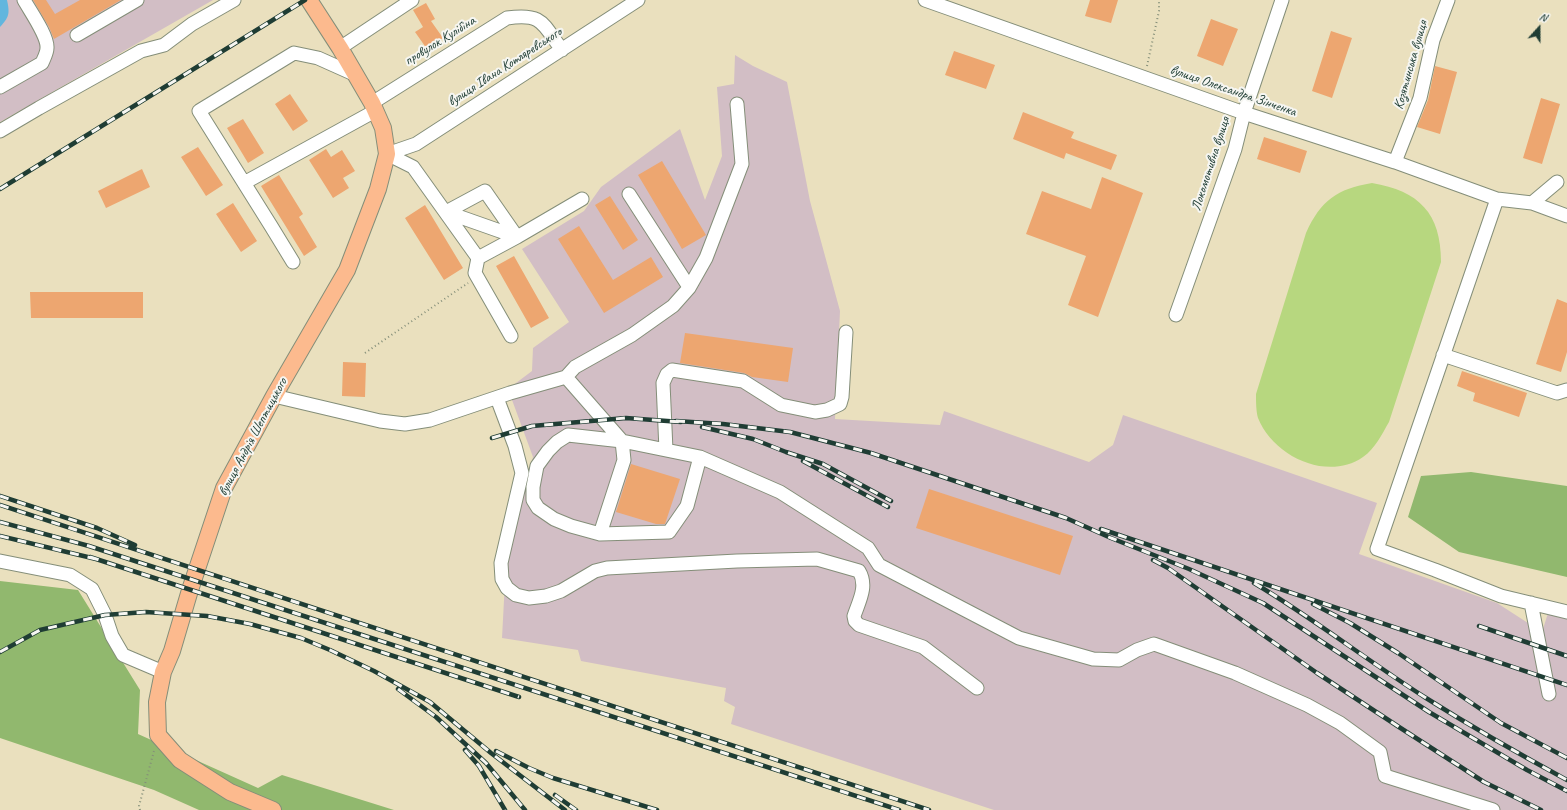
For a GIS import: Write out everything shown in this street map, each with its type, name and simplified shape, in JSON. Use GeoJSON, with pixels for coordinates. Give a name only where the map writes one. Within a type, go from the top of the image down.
{"type":"FeatureCollection","features":[{"type":"Feature","properties":{"kind":"main road","name":"вулиця Андрія Шептицького"},"geometry":{"type":"LineString","coordinates":[[158,735],[156,702],[163,672],[172,651],[190,590],[224,488],[274,396],[347,270],[378,189],[387,154],[383,128],[374,107],[340,48],[309,0]]}},
{"type":"Feature","properties":{"kind":"main road"},"geometry":{"type":"LineString","coordinates":[[158,735],[180,760],[230,792],[273,810]]}},
{"type":"Feature","properties":{"kind":"street"},"geometry":{"type":"LineString","coordinates":[[0,87],[42,62],[48,47],[46,39],[24,0]]}},
{"type":"Feature","properties":{"kind":"street"},"geometry":{"type":"LineString","coordinates":[[77,35],[137,0]]}},
{"type":"Feature","properties":{"kind":"street"},"geometry":{"type":"LineString","coordinates":[[0,131],[142,50],[164,45],[192,24],[234,0]]}},
{"type":"Feature","properties":{"kind":"street"},"geometry":{"type":"LineString","coordinates":[[340,48],[412,0]]}},
{"type":"Feature","properties":{"kind":"street","name":"вулиця Івана Котляревського"},"geometry":{"type":"LineString","coordinates":[[387,154],[416,144],[638,0]]}},
{"type":"Feature","properties":{"kind":"street","name":"вулиця Олександра Зінченка"},"geometry":{"type":"LineString","coordinates":[[925,0],[1244,113],[1395,162],[1497,199],[1532,203],[1567,216]]}},
{"type":"Feature","properties":{"kind":"street","name":"Локомотивна вулиця"},"geometry":{"type":"LineString","coordinates":[[1176,315],[1235,149],[1244,113],[1282,0]]}},
{"type":"Feature","properties":{"kind":"street","name":"Козятинська вулиця"},"geometry":{"type":"LineString","coordinates":[[1395,162],[1420,98],[1433,40],[1448,0]]}},
{"type":"Feature","properties":{"kind":"street","name":"провулок Кулібіна"},"geometry":{"type":"LineString","coordinates":[[374,107],[507,18],[530,16],[540,20],[562,50]]}},
{"type":"Feature","properties":{"kind":"street"},"geometry":{"type":"LineString","coordinates":[[292,262],[199,112],[294,53],[318,58],[356,75]]}},
{"type":"Feature","properties":{"kind":"street"},"geometry":{"type":"LineString","coordinates":[[274,396],[380,421],[405,424],[430,420],[566,377],[575,367],[632,335],[673,306],[689,287],[706,258],[742,164],[737,104]]}},
{"type":"Feature","properties":{"kind":"street"},"geometry":{"type":"LineString","coordinates":[[244,183],[374,107]]}},
{"type":"Feature","properties":{"kind":"street"},"geometry":{"type":"LineString","coordinates":[[387,154],[413,167],[478,258],[475,273],[511,336]]}},
{"type":"Feature","properties":{"kind":"street"},"geometry":{"type":"LineString","coordinates":[[1532,203],[1557,182]]}},
{"type":"Feature","properties":{"kind":"street"},"geometry":{"type":"LineString","coordinates":[[446,212],[485,191],[517,237]]}},
{"type":"Feature","properties":{"kind":"street"},"geometry":{"type":"LineString","coordinates":[[629,194],[689,287]]}},
{"type":"Feature","properties":{"kind":"street"},"geometry":{"type":"LineString","coordinates":[[478,258],[582,199]]}},
{"type":"Feature","properties":{"kind":"street"},"geometry":{"type":"LineString","coordinates":[[1497,199],[1377,549],[1501,596],[1567,612]]}},
{"type":"Feature","properties":{"kind":"street"},"geometry":{"type":"LineString","coordinates":[[446,212],[517,237]]}},
{"type":"Feature","properties":{"kind":"street"},"geometry":{"type":"LineString","coordinates":[[666,450],[663,383],[667,374],[672,370],[743,381],[781,405],[815,412],[827,410],[840,404],[842,397],[846,332]]}},
{"type":"Feature","properties":{"kind":"street"},"geometry":{"type":"LineString","coordinates":[[1444,355],[1557,393],[1567,390]]}},
{"type":"Feature","properties":{"kind":"street"},"geometry":{"type":"LineString","coordinates":[[566,377],[622,441],[624,460],[600,534]]}},
{"type":"Feature","properties":{"kind":"street"},"geometry":{"type":"LineString","coordinates":[[504,396],[522,473],[501,562],[502,579],[507,588],[516,595],[529,598],[546,596],[561,591],[595,571],[607,568],[736,560],[818,559],[859,571],[863,579],[863,589],[854,616],[855,621],[859,625],[923,647],[977,688]]}},
{"type":"Feature","properties":{"kind":"street"},"geometry":{"type":"LineString","coordinates":[[700,457],[687,506],[669,532],[600,534],[571,526],[554,519],[538,508],[533,500],[533,487],[537,466],[548,451],[568,436],[622,441],[700,457],[780,492],[868,548],[879,565],[1019,638],[1092,659],[1119,660],[1137,650],[1154,644],[1235,673],[1307,705],[1340,723],[1380,752],[1386,776],[1493,810]]}},
{"type":"Feature","properties":{"kind":"street"},"geometry":{"type":"LineString","coordinates":[[0,561],[70,575],[92,588],[105,616],[112,636],[123,655],[163,672]]}},
{"type":"Feature","properties":{"kind":"street"},"geometry":{"type":"LineString","coordinates":[[1531,603],[1549,694]]}},
{"type":"Feature","properties":{"kind":"path"},"geometry":{"type":"LineString","coordinates":[[1144,78],[1159,11],[1159,0]]}},
{"type":"Feature","properties":{"kind":"path"},"geometry":{"type":"LineString","coordinates":[[365,353],[477,277]]}},
{"type":"Feature","properties":{"kind":"path"},"geometry":{"type":"LineString","coordinates":[[140,810],[139,806],[158,735]]}},
{"type":"Feature","properties":{"kind":"shaded area"},"geometry":{"type":"Polygon","coordinates":[[[0,0],[213,0],[0,122],[0,0]]]}},
{"type":"Feature","properties":{"kind":"shaded area"},"geometry":{"type":"Polygon","coordinates":[[[735,55],[753,66],[787,82],[810,201],[840,311],[835,419],[940,425],[944,411],[1089,462],[1113,445],[1123,415],[1377,503],[1359,554],[1497,603],[1528,623],[1543,629],[1548,613],[1567,619],[1567,810],[994,810],[731,724],[735,707],[724,701],[726,688],[581,661],[578,650],[502,638],[506,562],[533,457],[508,389],[532,371],[533,348],[569,322],[522,249],[584,211],[601,187],[680,129],[705,200],[722,156],[717,87],[734,84],[735,55]]]}},
{"type":"Feature","properties":{"kind":"green space"},"geometry":{"type":"Polygon","coordinates":[[[1372,183],[1403,192],[1424,207],[1432,218],[1437,230],[1441,262],[1389,422],[1375,446],[1363,457],[1349,464],[1334,467],[1318,466],[1288,454],[1265,432],[1258,418],[1256,409],[1256,394],[1306,233],[1312,222],[1324,204],[1332,198],[1349,189],[1372,183]]]}},
{"type":"Feature","properties":{"kind":"green space"},"geometry":{"type":"Polygon","coordinates":[[[1471,472],[1567,486],[1567,577],[1459,552],[1408,517],[1421,476],[1471,472]]]}},
{"type":"Feature","properties":{"kind":"green space"},"geometry":{"type":"Polygon","coordinates":[[[0,581],[78,590],[140,690],[138,734],[258,788],[282,775],[394,810],[199,810],[154,790],[0,738],[0,581]]]}},
{"type":"Feature","properties":{"kind":"water"},"geometry":{"type":"Polygon","coordinates":[[[0,0],[7,0],[8,12],[7,18],[0,27],[0,0]]]}},
{"type":"Feature","properties":{"kind":"building"},"geometry":{"type":"Polygon","coordinates":[[[33,0],[46,0],[55,14],[80,0],[121,0],[54,39],[49,27],[33,0]]]}},
{"type":"Feature","properties":{"kind":"building"},"geometry":{"type":"Polygon","coordinates":[[[1090,0],[1118,0],[1111,23],[1085,16],[1090,0]]]}},
{"type":"Feature","properties":{"kind":"building"},"geometry":{"type":"Polygon","coordinates":[[[426,3],[435,19],[431,21],[443,38],[427,49],[415,32],[423,27],[413,10],[426,3]]]}},
{"type":"Feature","properties":{"kind":"building"},"geometry":{"type":"Polygon","coordinates":[[[1211,19],[1238,29],[1223,66],[1197,56],[1211,19]]]}},
{"type":"Feature","properties":{"kind":"building"},"geometry":{"type":"Polygon","coordinates":[[[1331,31],[1352,38],[1332,98],[1312,91],[1331,31]]]}},
{"type":"Feature","properties":{"kind":"building"},"geometry":{"type":"Polygon","coordinates":[[[954,51],[995,65],[986,89],[945,75],[954,51]]]}},
{"type":"Feature","properties":{"kind":"building"},"geometry":{"type":"Polygon","coordinates":[[[1435,66],[1457,72],[1440,134],[1417,127],[1428,100],[1435,66]]]}},
{"type":"Feature","properties":{"kind":"building"},"geometry":{"type":"Polygon","coordinates":[[[290,94],[308,121],[293,131],[275,104],[290,94]]]}},
{"type":"Feature","properties":{"kind":"building"},"geometry":{"type":"Polygon","coordinates":[[[1541,98],[1560,104],[1542,164],[1523,158],[1541,98]]]}},
{"type":"Feature","properties":{"kind":"building"},"geometry":{"type":"Polygon","coordinates":[[[1023,112],[1074,132],[1071,138],[1117,155],[1111,170],[1066,153],[1064,159],[1013,139],[1023,112]]]}},
{"type":"Feature","properties":{"kind":"building"},"geometry":{"type":"Polygon","coordinates":[[[243,119],[264,153],[248,163],[227,128],[243,119]]]}},
{"type":"Feature","properties":{"kind":"building"},"geometry":{"type":"Polygon","coordinates":[[[1264,137],[1307,151],[1300,173],[1257,159],[1264,137]]]}},
{"type":"Feature","properties":{"kind":"building"},"geometry":{"type":"Polygon","coordinates":[[[198,147],[223,185],[206,196],[181,157],[198,147]]]}},
{"type":"Feature","properties":{"kind":"building"},"geometry":{"type":"Polygon","coordinates":[[[326,149],[331,157],[342,150],[355,171],[343,178],[349,188],[333,198],[309,160],[326,149]]]}},
{"type":"Feature","properties":{"kind":"building"},"geometry":{"type":"Polygon","coordinates":[[[662,161],[706,235],[682,249],[638,175],[662,161]]]}},
{"type":"Feature","properties":{"kind":"building"},"geometry":{"type":"Polygon","coordinates":[[[142,169],[150,187],[106,208],[98,191],[142,169]]]}},
{"type":"Feature","properties":{"kind":"building"},"geometry":{"type":"Polygon","coordinates":[[[279,175],[303,214],[299,217],[317,247],[304,256],[261,186],[279,175]]]}},
{"type":"Feature","properties":{"kind":"building"},"geometry":{"type":"Polygon","coordinates":[[[1102,177],[1143,193],[1098,317],[1068,305],[1086,256],[1026,234],[1042,191],[1091,209],[1102,177]]]}},
{"type":"Feature","properties":{"kind":"building"},"geometry":{"type":"Polygon","coordinates":[[[610,196],[638,240],[623,250],[595,205],[610,196]]]}},
{"type":"Feature","properties":{"kind":"building"},"geometry":{"type":"Polygon","coordinates":[[[233,203],[257,241],[241,252],[216,214],[233,203]]]}},
{"type":"Feature","properties":{"kind":"building"},"geometry":{"type":"Polygon","coordinates":[[[425,205],[463,268],[444,280],[405,218],[425,205]]]}},
{"type":"Feature","properties":{"kind":"building"},"geometry":{"type":"Polygon","coordinates":[[[579,226],[613,280],[651,257],[663,277],[604,313],[558,239],[579,226]]]}},
{"type":"Feature","properties":{"kind":"building"},"geometry":{"type":"Polygon","coordinates":[[[514,256],[549,318],[531,328],[496,266],[514,256]]]}},
{"type":"Feature","properties":{"kind":"building"},"geometry":{"type":"Polygon","coordinates":[[[30,292],[143,292],[143,318],[31,318],[30,292]]]}},
{"type":"Feature","properties":{"kind":"building"},"geometry":{"type":"Polygon","coordinates":[[[1557,299],[1567,303],[1567,352],[1561,372],[1536,364],[1557,299]]]}},
{"type":"Feature","properties":{"kind":"building"},"geometry":{"type":"Polygon","coordinates":[[[685,333],[793,348],[788,382],[752,377],[744,373],[680,363],[685,333]]]}},
{"type":"Feature","properties":{"kind":"building"},"geometry":{"type":"Polygon","coordinates":[[[343,362],[366,363],[365,397],[342,396],[343,362]]]}},
{"type":"Feature","properties":{"kind":"building"},"geometry":{"type":"Polygon","coordinates":[[[1462,371],[1527,393],[1519,417],[1473,401],[1475,393],[1457,386],[1462,371]]]}},
{"type":"Feature","properties":{"kind":"building"},"geometry":{"type":"Polygon","coordinates":[[[631,464],[680,479],[665,524],[656,524],[616,512],[631,464]]]}},
{"type":"Feature","properties":{"kind":"building"},"geometry":{"type":"Polygon","coordinates":[[[929,489],[1073,536],[1060,575],[916,528],[929,489]]]}},
{"type":"Feature","properties":{"kind":"railway"},"geometry":{"type":"LineString","coordinates":[[0,189],[305,0]]}},
{"type":"Feature","properties":{"kind":"railway"},"geometry":{"type":"LineString","coordinates":[[492,438],[532,426],[626,418],[681,422]]}},
{"type":"Feature","properties":{"kind":"railway"},"geometry":{"type":"LineString","coordinates":[[676,421],[723,424],[790,432],[871,453],[1066,518],[1111,538],[1189,569],[1263,603],[1429,712],[1527,770],[1567,791]]}},
{"type":"Feature","properties":{"kind":"railway"},"geometry":{"type":"LineString","coordinates":[[702,427],[753,439],[823,464],[891,501]]}},
{"type":"Feature","properties":{"kind":"railway"},"geometry":{"type":"LineString","coordinates":[[803,461],[888,507]]}},
{"type":"Feature","properties":{"kind":"railway"},"geometry":{"type":"LineString","coordinates":[[0,496],[97,528],[135,545]]}},
{"type":"Feature","properties":{"kind":"railway"},"geometry":{"type":"LineString","coordinates":[[0,505],[929,810]]}},
{"type":"Feature","properties":{"kind":"railway"},"geometry":{"type":"LineString","coordinates":[[0,522],[89,546],[899,810]]}},
{"type":"Feature","properties":{"kind":"railway"},"geometry":{"type":"LineString","coordinates":[[1101,529],[1567,685]]}},
{"type":"Feature","properties":{"kind":"railway"},"geometry":{"type":"LineString","coordinates":[[0,536],[96,559]]}},
{"type":"Feature","properties":{"kind":"railway"},"geometry":{"type":"LineString","coordinates":[[90,557],[519,697]]}},
{"type":"Feature","properties":{"kind":"railway"},"geometry":{"type":"LineString","coordinates":[[1153,560],[1168,568],[1317,673],[1484,782],[1541,810]]}},
{"type":"Feature","properties":{"kind":"railway"},"geometry":{"type":"LineString","coordinates":[[1254,583],[1276,596],[1426,698],[1567,780]]}},
{"type":"Feature","properties":{"kind":"railway"},"geometry":{"type":"LineString","coordinates":[[1313,604],[1350,623],[1398,653],[1501,723],[1567,758]]}},
{"type":"Feature","properties":{"kind":"railway"},"geometry":{"type":"LineString","coordinates":[[0,652],[40,630],[105,615],[146,612],[207,616],[250,624],[301,638],[374,671],[430,702],[491,753],[565,810]]}},
{"type":"Feature","properties":{"kind":"railway"},"geometry":{"type":"LineString","coordinates":[[1479,626],[1567,656]]}},
{"type":"Feature","properties":{"kind":"railway"},"geometry":{"type":"LineString","coordinates":[[398,689],[436,717],[486,763],[525,810]]}},
{"type":"Feature","properties":{"kind":"railway"},"geometry":{"type":"LineString","coordinates":[[465,750],[479,766],[505,810]]}},
{"type":"Feature","properties":{"kind":"railway"},"geometry":{"type":"LineString","coordinates":[[496,751],[529,768],[553,778],[657,810]]}},
{"type":"Feature","properties":{"kind":"railway"},"geometry":{"type":"LineString","coordinates":[[555,795],[576,810]]}}]}
